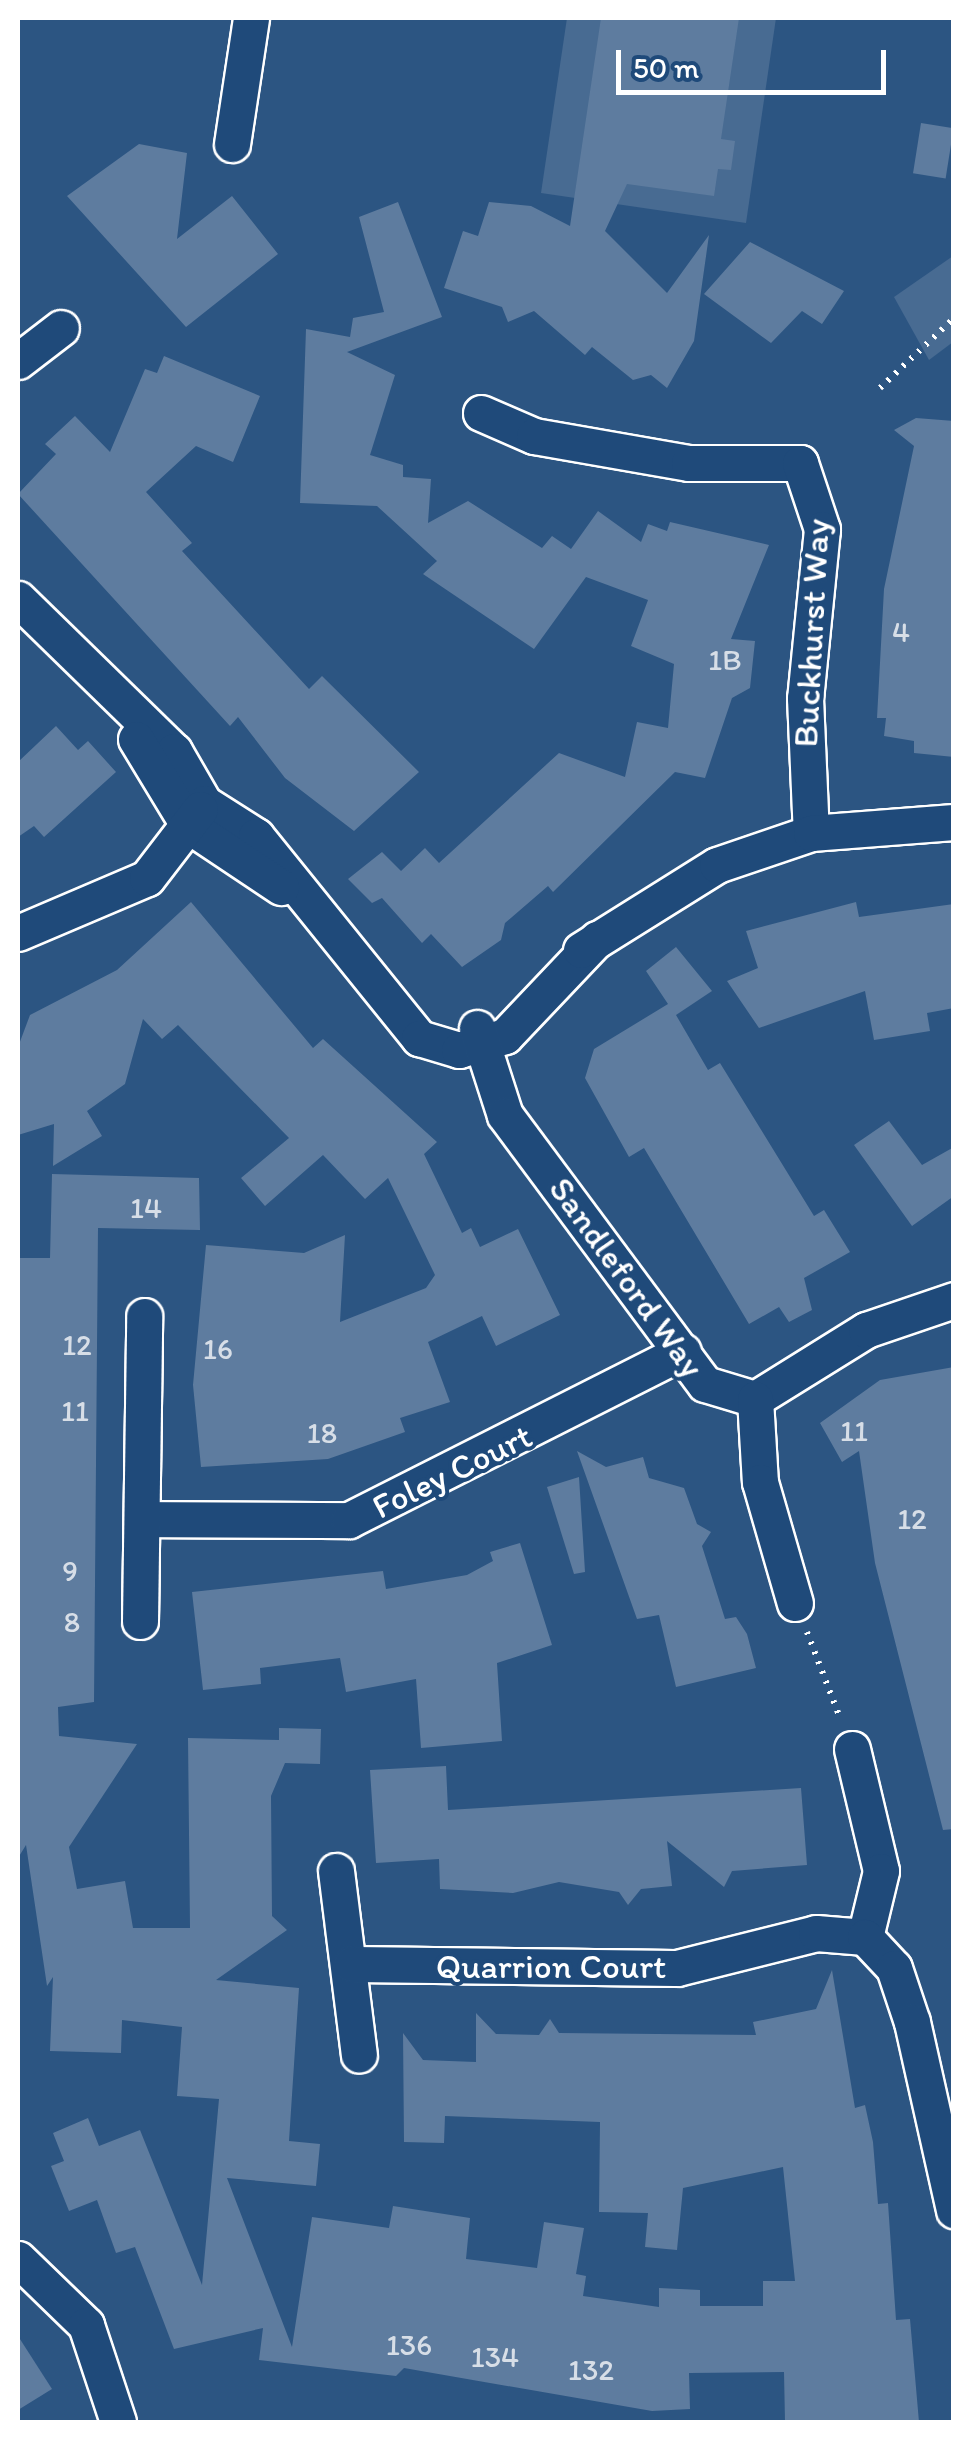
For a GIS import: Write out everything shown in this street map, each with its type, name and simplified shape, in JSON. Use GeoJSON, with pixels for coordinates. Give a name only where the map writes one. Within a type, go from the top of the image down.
{"type":"FeatureCollection","features":[{"type":"Feature","properties":{"kind":"street"},"geometry":{"type":"LineString","coordinates":[[232,144],[251,18]]}},
{"type":"Feature","properties":{"kind":"street"},"geometry":{"type":"LineString","coordinates":[[18,361],[61,328]]}},
{"type":"Feature","properties":{"kind":"street","name":"Buckhurst Way"},"geometry":{"type":"LineString","coordinates":[[481,413],[534,436],[690,463],[800,464],[822,529],[805,698],[811,834]]}},
{"type":"Feature","properties":{"kind":"street"},"geometry":{"type":"LineString","coordinates":[[18,599],[116,703],[192,816],[256,836],[307,907],[350,952],[438,1025],[480,1037],[597,939],[716,865],[811,834],[954,822]]}},
{"type":"Feature","properties":{"kind":"street"},"geometry":{"type":"LineString","coordinates":[[18,933],[75,914],[192,816]]}},
{"type":"Feature","properties":{"kind":"street","name":"Sandleford Way"},"geometry":{"type":"LineString","coordinates":[[480,1037],[505,1115],[705,1384],[754,1399]]}},
{"type":"Feature","properties":{"kind":"street"},"geometry":{"type":"LineString","coordinates":[[796,1602],[760,1482],[754,1399],[866,1330],[954,1300]]}},
{"type":"Feature","properties":{"kind":"street"},"geometry":{"type":"LineString","coordinates":[[140,1621],[144,1316]]}},
{"type":"Feature","properties":{"kind":"street","name":"Foley Court"},"geometry":{"type":"LineString","coordinates":[[143,1519],[349,1520],[683,1350]]}},
{"type":"Feature","properties":{"kind":"street"},"geometry":{"type":"LineString","coordinates":[[852,1749],[880,1871],[866,1937],[894,1968],[912,2022],[954,2210]]}},
{"type":"Feature","properties":{"kind":"street"},"geometry":{"type":"LineString","coordinates":[[336,1871],[351,1964],[359,2056]]}},
{"type":"Feature","properties":{"kind":"street","name":"Quarrion Court"},"geometry":{"type":"LineString","coordinates":[[351,1964],[677,1968],[816,1933],[866,1937]]}},
{"type":"Feature","properties":{"kind":"street"},"geometry":{"type":"LineString","coordinates":[[18,2259],[86,2325],[118,2422]]}},
{"type":"Feature","properties":{"kind":"path"},"geometry":{"type":"LineString","coordinates":[[880,388],[954,318]]}},
{"type":"Feature","properties":{"kind":"path"},"geometry":{"type":"LineString","coordinates":[[796,1602],[852,1749]]}},
{"type":"Feature","properties":{"kind":"shaded area"},"geometry":{"type":"Polygon","coordinates":[[[567,18],[776,18],[746,223],[541,193],[567,18]]]}},
{"type":"Feature","properties":{"kind":"shaded area"},"geometry":{"type":"Polygon","coordinates":[[[953,256],[953,342],[929,360],[894,297],[953,256]]]}},
{"type":"Feature","properties":{"kind":"building"},"geometry":{"type":"Polygon","coordinates":[[[601,18],[739,18],[721,139],[735,141],[731,170],[718,169],[714,196],[627,184],[605,231],[667,293],[709,235],[694,341],[667,388],[651,375],[633,380],[592,347],[585,355],[534,311],[508,322],[502,307],[444,288],[463,231],[478,236],[489,202],[531,206],[570,226],[601,18]]]}},
{"type":"Feature","properties":{"kind":"building"},"geometry":{"type":"Polygon","coordinates":[[[921,123],[954,128],[946,179],[913,173],[921,123]]]}},
{"type":"Feature","properties":{"kind":"building"},"geometry":{"type":"Polygon","coordinates":[[[139,144],[187,153],[177,239],[232,196],[278,254],[186,327],[67,196],[139,144]]]}},
{"type":"Feature","properties":{"kind":"building"},"geometry":{"type":"Polygon","coordinates":[[[398,202],[442,317],[347,352],[395,375],[370,455],[403,465],[403,477],[431,479],[428,523],[468,501],[542,548],[552,536],[571,549],[598,511],[641,542],[648,524],[667,531],[670,522],[769,545],[731,639],[755,641],[750,688],[732,698],[705,778],[675,772],[553,892],[548,886],[505,923],[501,940],[462,967],[431,934],[422,943],[382,898],[372,903],[348,879],[382,852],[401,871],[425,848],[439,863],[559,753],[625,777],[637,722],[668,728],[674,664],[631,646],[648,600],[586,577],[534,649],[423,574],[437,561],[377,506],[300,503],[306,329],[350,337],[353,318],[384,312],[359,217],[398,202]]]}},
{"type":"Feature","properties":{"kind":"building"},"geometry":{"type":"Polygon","coordinates":[[[750,242],[844,291],[822,324],[802,311],[771,343],[704,294],[750,242]]]}},
{"type":"Feature","properties":{"kind":"building"},"geometry":{"type":"Polygon","coordinates":[[[164,356],[260,396],[233,462],[196,446],[146,492],[192,543],[182,551],[309,689],[322,676],[419,772],[354,831],[285,778],[238,717],[230,726],[18,494],[56,454],[45,444],[75,416],[110,452],[145,369],[157,373],[164,356]]]}},
{"type":"Feature","properties":{"kind":"building"},"geometry":{"type":"Polygon","coordinates":[[[916,418],[954,421],[954,757],[914,753],[914,741],[884,736],[886,718],[877,718],[884,589],[914,446],[894,430],[916,418]]]}},
{"type":"Feature","properties":{"kind":"building"},"geometry":{"type":"Polygon","coordinates":[[[56,726],[78,750],[88,741],[116,772],[44,837],[34,826],[18,837],[18,762],[56,726]]]}},
{"type":"Feature","properties":{"kind":"building"},"geometry":{"type":"Polygon","coordinates":[[[191,902],[313,1048],[323,1039],[437,1142],[424,1154],[462,1233],[471,1228],[480,1247],[518,1229],[560,1315],[496,1346],[482,1316],[428,1342],[450,1402],[400,1418],[405,1432],[328,1459],[201,1467],[193,1385],[206,1245],[304,1253],[345,1235],[340,1322],[426,1288],[435,1275],[388,1178],[365,1199],[323,1155],[265,1206],[241,1178],[289,1138],[178,1025],[162,1039],[143,1019],[125,1084],[87,1111],[102,1136],[53,1166],[54,1124],[18,1135],[18,1047],[30,1015],[117,970],[191,902]]]}},
{"type":"Feature","properties":{"kind":"building"},"geometry":{"type":"Polygon","coordinates":[[[856,902],[859,917],[954,904],[954,1008],[927,1013],[930,1031],[874,1040],[865,991],[759,1028],[727,981],[758,968],[746,931],[856,902]]]}},
{"type":"Feature","properties":{"kind":"building"},"geometry":{"type":"Polygon","coordinates":[[[676,947],[712,991],[676,1015],[708,1070],[720,1063],[814,1216],[824,1210],[850,1252],[804,1278],[812,1310],[789,1322],[779,1307],[749,1324],[644,1148],[629,1157],[585,1078],[594,1049],[668,1004],[646,971],[676,947]]]}},
{"type":"Feature","properties":{"kind":"building"},"geometry":{"type":"Polygon","coordinates":[[[889,1121],[922,1165],[954,1147],[954,1196],[912,1226],[854,1145],[889,1121]]]}},
{"type":"Feature","properties":{"kind":"building"},"geometry":{"type":"Polygon","coordinates":[[[52,1174],[199,1178],[200,1230],[98,1228],[94,1702],[58,1707],[59,1736],[137,1744],[69,1847],[77,1889],[125,1881],[133,1928],[190,1928],[188,1738],[279,1740],[279,1728],[321,1729],[320,1764],[285,1763],[271,1796],[272,1916],[287,1930],[216,1980],[299,1988],[289,2141],[320,2144],[316,2186],[227,2178],[292,2347],[312,2217],[389,2228],[393,2206],[470,2218],[466,2259],[537,2268],[544,2222],[584,2228],[576,2274],[586,2276],[583,2296],[659,2307],[659,2288],[700,2290],[700,2306],[763,2306],[763,2281],[795,2281],[783,2167],[683,2188],[677,2250],[645,2247],[648,2213],[599,2212],[600,2122],[445,2116],[444,2143],[404,2142],[403,2033],[423,2060],[476,2062],[476,2013],[496,2034],[539,2035],[550,2019],[559,2033],[756,2035],[753,2022],[816,2009],[832,1970],[855,2108],[865,2105],[873,2142],[878,2204],[888,2203],[896,2320],[910,2319],[919,2422],[785,2422],[784,2372],[689,2373],[690,2409],[652,2411],[404,2368],[396,2376],[259,2360],[263,2328],[174,2349],[135,2247],[116,2253],[97,2200],[69,2211],[51,2166],[64,2161],[53,2133],[88,2118],[99,2146],[140,2130],[202,2285],[219,2099],[177,2096],[182,2027],[122,2020],[121,2053],[50,2051],[53,1977],[47,1986],[26,1845],[18,1858],[18,1258],[50,1258],[52,1174]]]}},
{"type":"Feature","properties":{"kind":"building"},"geometry":{"type":"Polygon","coordinates":[[[954,1367],[954,1829],[943,1830],[875,1563],[859,1451],[842,1462],[820,1423],[880,1380],[954,1367]]]}},
{"type":"Feature","properties":{"kind":"building"},"geometry":{"type":"Polygon","coordinates":[[[577,1451],[606,1467],[643,1457],[649,1478],[684,1488],[697,1524],[711,1532],[702,1546],[725,1619],[736,1617],[747,1634],[756,1668],[676,1687],[659,1615],[637,1619],[577,1451]]]}},
{"type":"Feature","properties":{"kind":"building"},"geometry":{"type":"Polygon","coordinates":[[[579,1477],[585,1572],[574,1574],[547,1487],[579,1477]]]}},
{"type":"Feature","properties":{"kind":"building"},"geometry":{"type":"Polygon","coordinates":[[[520,1543],[552,1645],[497,1663],[502,1741],[421,1748],[416,1679],[346,1692],[340,1658],[260,1668],[261,1684],[203,1690],[192,1592],[383,1571],[386,1589],[467,1575],[493,1561],[490,1552],[520,1543]]]}},
{"type":"Feature","properties":{"kind":"building"},"geometry":{"type":"Polygon","coordinates":[[[446,1766],[448,1810],[801,1788],[807,1865],[732,1871],[724,1887],[667,1841],[672,1886],[641,1889],[628,1905],[619,1892],[559,1882],[513,1893],[440,1889],[439,1859],[376,1863],[370,1770],[446,1766]]]}},
{"type":"Feature","properties":{"kind":"building"},"geometry":{"type":"Polygon","coordinates":[[[18,2336],[52,2389],[18,2410],[18,2336]]]}}]}
